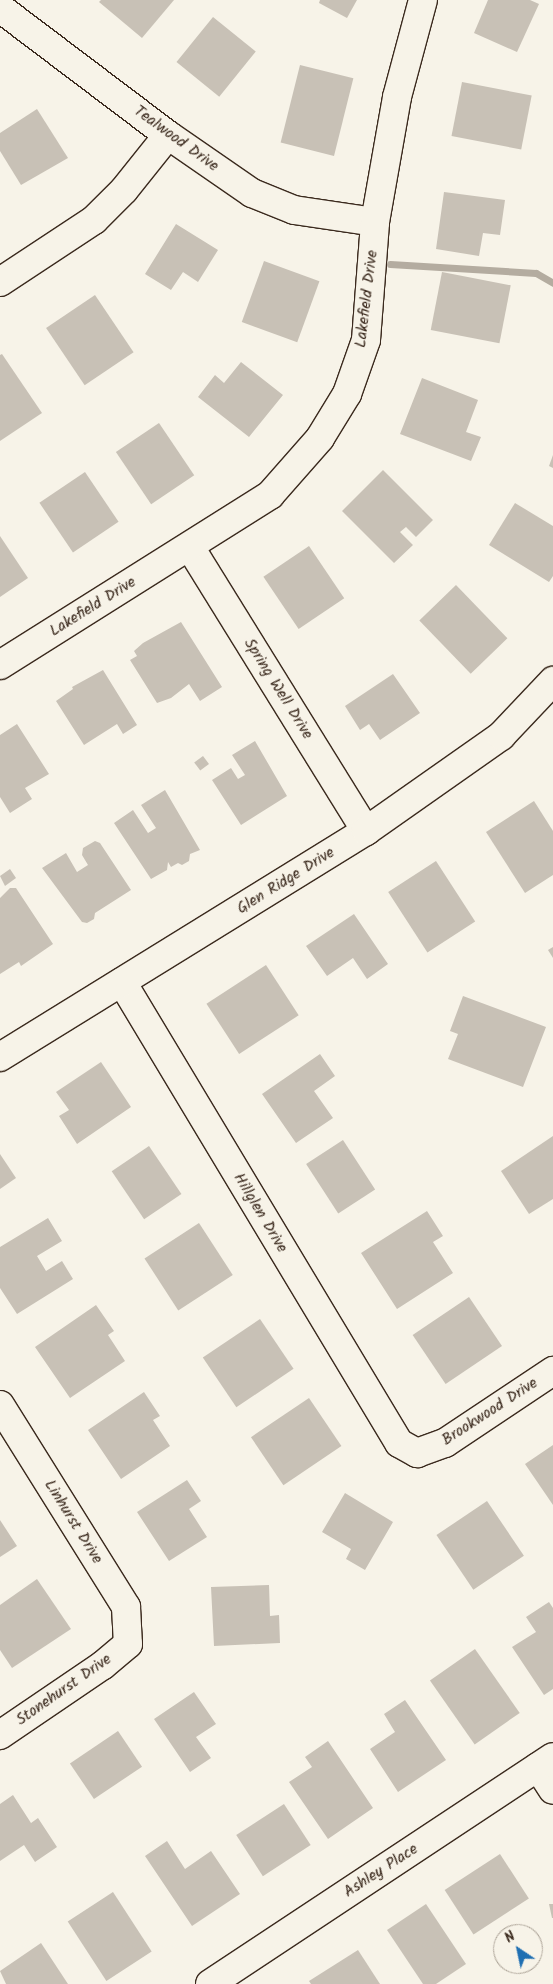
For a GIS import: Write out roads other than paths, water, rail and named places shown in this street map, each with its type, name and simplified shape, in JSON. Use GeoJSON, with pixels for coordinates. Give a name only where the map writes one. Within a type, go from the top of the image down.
{"type":"FeatureCollection","features":[{"type":"Feature","properties":{"kind":"street","name":"Lakefield Drive"},"geometry":{"type":"LineString","coordinates":[[0,665],[270,495],[320,438],[347,394],[366,340],[375,222],[397,97],[423,0]]}},
{"type":"Feature","properties":{"kind":"street","name":"Tealwood Drive"},"geometry":{"type":"LineString","coordinates":[[0,8],[168,135],[252,193],[294,210],[375,222]]}},
{"type":"Feature","properties":{"kind":"street"},"geometry":{"type":"LineString","coordinates":[[0,282],[94,220],[124,190],[168,135]]}},
{"type":"Feature","properties":{"kind":"street","name":"Spring Well Drive"},"geometry":{"type":"LineString","coordinates":[[190,547],[366,831]]}},
{"type":"Feature","properties":{"kind":"street","name":"Glen Ridge Drive"},"geometry":{"type":"LineString","coordinates":[[0,1057],[366,831],[501,736],[553,681]]}},
{"type":"Feature","properties":{"kind":"street","name":"Hillglen Drive"},"geometry":{"type":"LineString","coordinates":[[122,982],[399,1443]]}},
{"type":"Feature","properties":{"kind":"street","name":"Brookwood Drive"},"geometry":{"type":"LineString","coordinates":[[399,1443],[417,1453],[445,1443],[553,1371]]}},
{"type":"Feature","properties":{"kind":"street","name":"Linhurst Drive"},"geometry":{"type":"LineString","coordinates":[[0,1405],[126,1606],[128,1644]]}},
{"type":"Feature","properties":{"kind":"street","name":"Stonehurst Drive"},"geometry":{"type":"LineString","coordinates":[[0,1734],[103,1665],[128,1644]]}},
{"type":"Feature","properties":{"kind":"street"},"geometry":{"type":"LineString","coordinates":[[545,1762],[553,1790]]}},
{"type":"Feature","properties":{"kind":"street","name":"Ashley Place"},"geometry":{"type":"LineString","coordinates":[[210,1984],[545,1762]]}},
{"type":"Feature","properties":{"kind":"waterway"},"geometry":{"type":"LineString","coordinates":[[390,264],[536,273],[553,283]]}}]}
